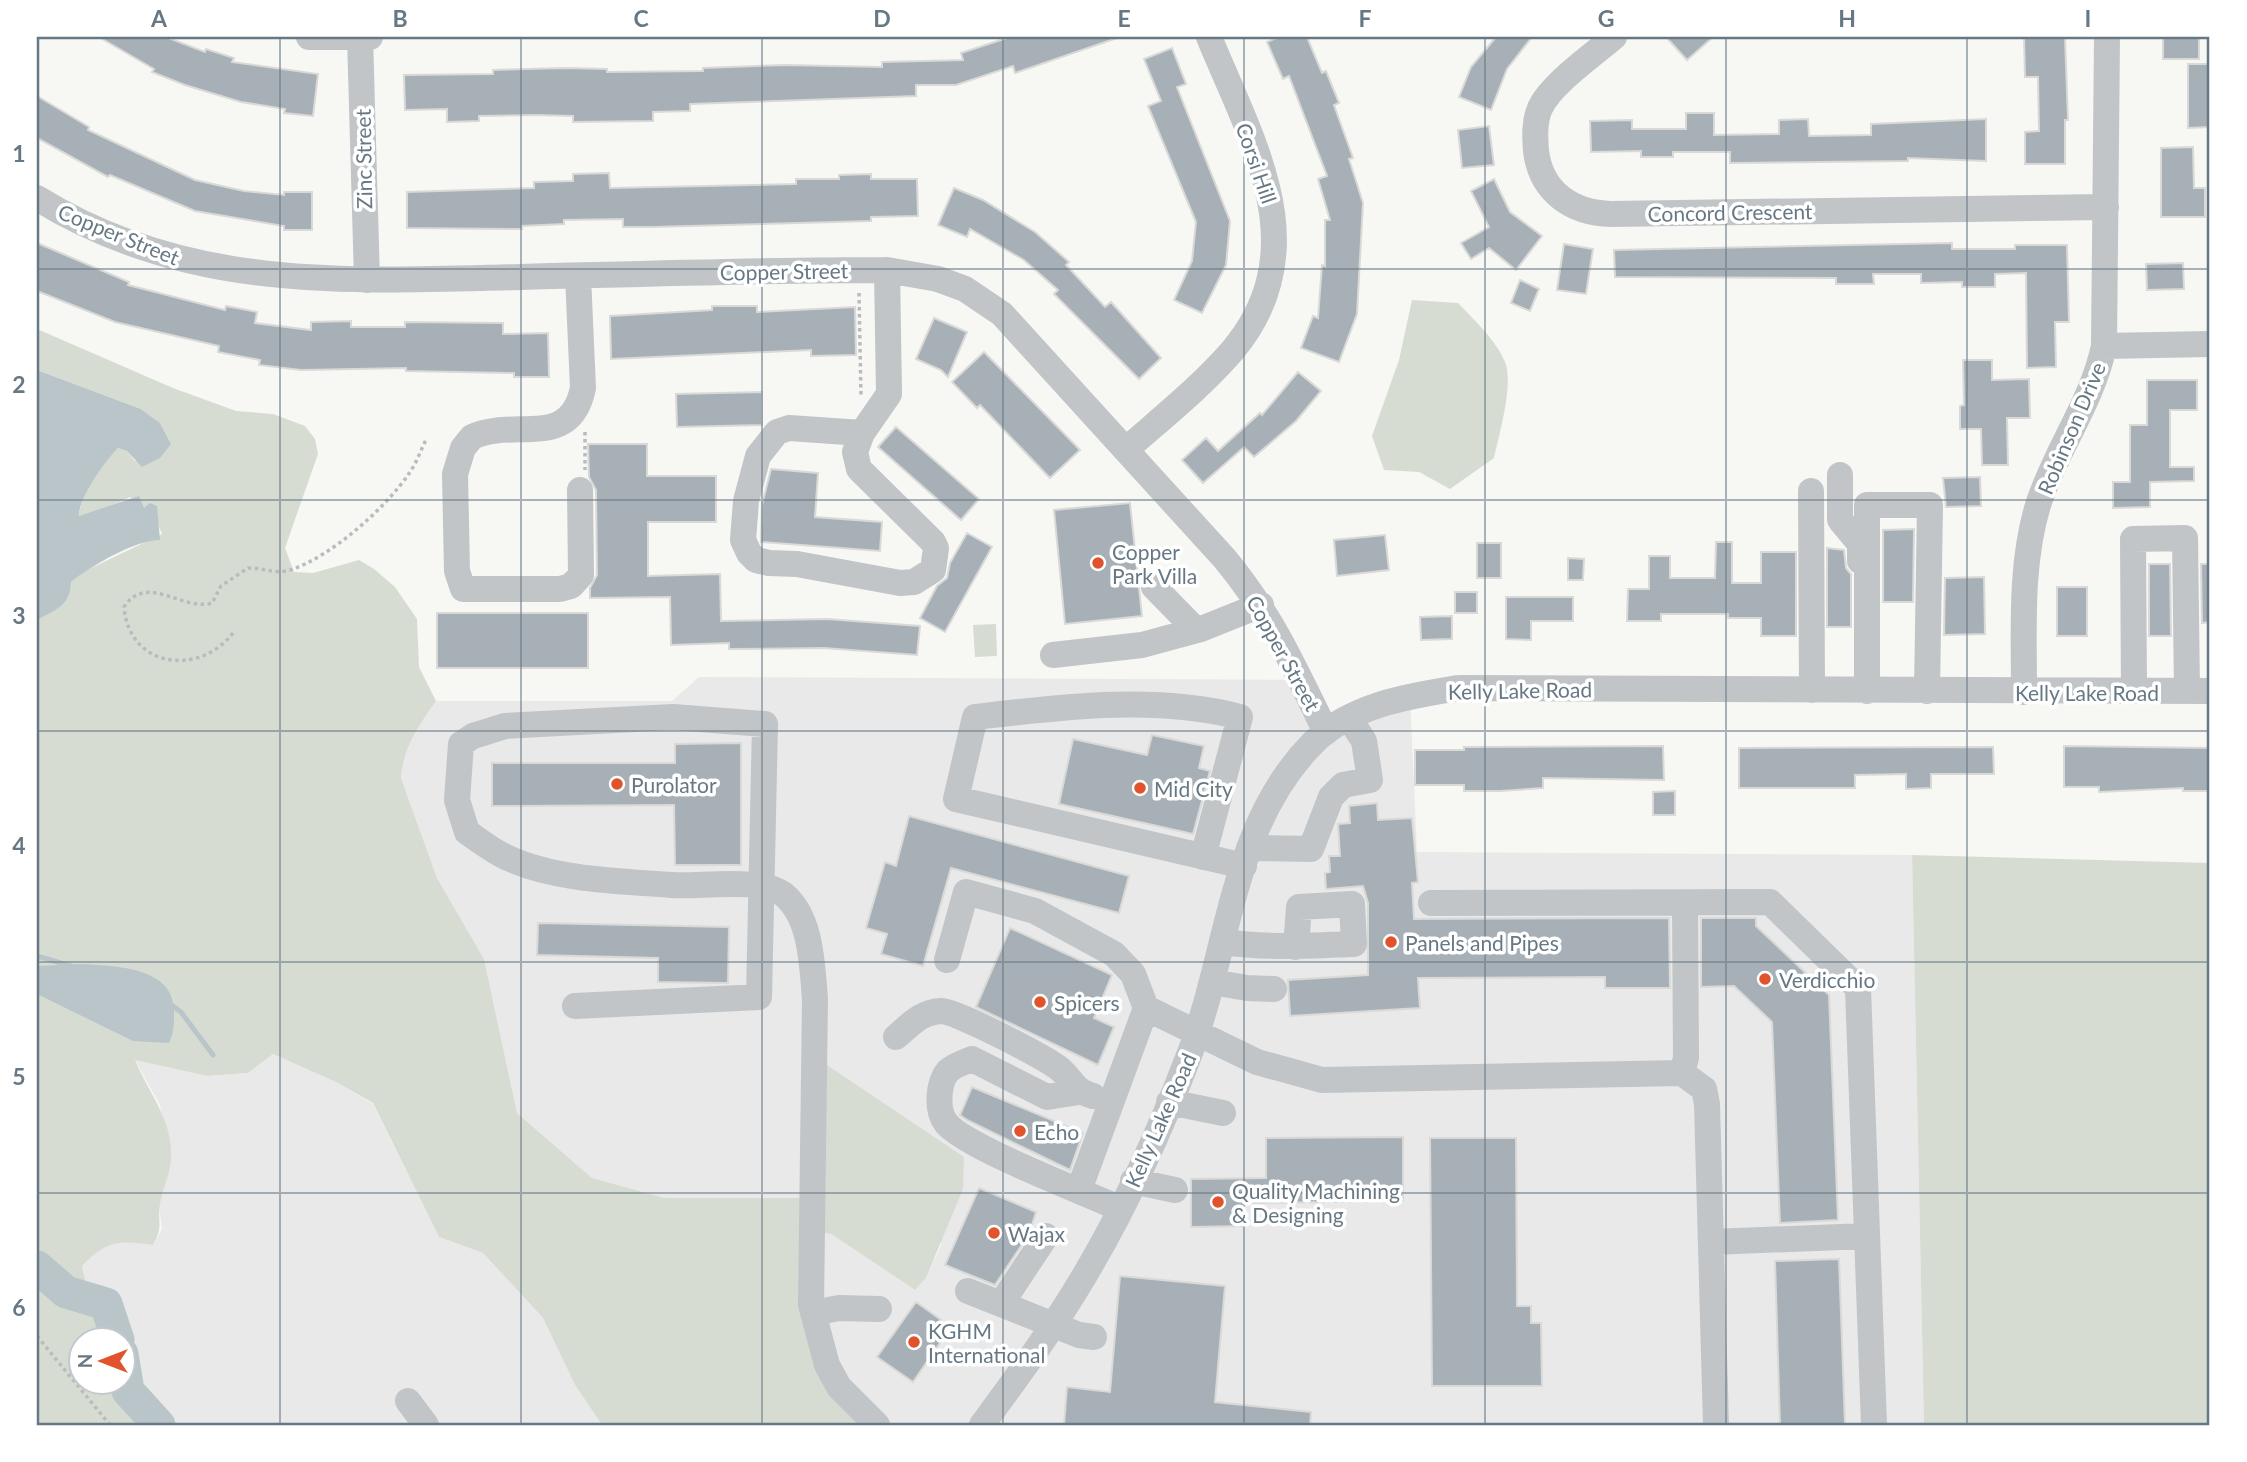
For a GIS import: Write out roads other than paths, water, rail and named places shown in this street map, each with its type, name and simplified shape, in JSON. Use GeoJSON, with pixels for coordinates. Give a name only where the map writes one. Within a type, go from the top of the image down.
{"type":"FeatureCollection","features":[{"type":"Feature","properties":{"kind":"street"},"geometry":{"type":"LineString","coordinates":[[309,37],[370,37]]}},
{"type":"Feature","properties":{"kind":"street","name":"Zinc Street"},"geometry":{"type":"LineString","coordinates":[[360,37],[366,280]]}},
{"type":"Feature","properties":{"kind":"street","name":"Corsi Hill"},"geometry":{"type":"LineString","coordinates":[[1128,448],[1233,349],[1257,312],[1271,274],[1276,241],[1269,189],[1209,37]]}},
{"type":"Feature","properties":{"kind":"street","name":"Concord Crescent"},"geometry":{"type":"LineString","coordinates":[[1614,37],[1548,96],[1536,124],[1538,161],[1544,179],[1551,190],[1576,208],[1611,214],[2106,207]]}},
{"type":"Feature","properties":{"kind":"street","name":"Robinson Drive"},"geometry":{"type":"LineString","coordinates":[[2024,692],[2026,583],[2031,533],[2048,478],[2098,376],[2104,346],[2107,37]]}},
{"type":"Feature","properties":{"kind":"street","name":"Copper Street"},"geometry":{"type":"LineString","coordinates":[[37,198],[96,229],[179,259],[267,276],[366,280],[887,270],[947,282],[965,289],[1002,314],[1128,448],[1225,559],[1261,605],[1284,643],[1326,732]]}},
{"type":"Feature","properties":{"kind":"street"},"geometry":{"type":"LineString","coordinates":[[862,433],[789,428],[777,432],[765,443],[758,456],[746,501],[743,540],[756,560],[900,583],[914,582],[933,570],[936,561],[933,542],[859,468],[855,452],[862,433],[889,394],[887,270]]}},
{"type":"Feature","properties":{"kind":"street"},"geometry":{"type":"LineString","coordinates":[[578,276],[583,388],[579,404],[569,419],[555,427],[483,432],[472,437],[457,462],[457,571],[463,589],[560,589],[571,586],[581,575],[583,483]]}},
{"type":"Feature","properties":{"kind":"street"},"geometry":{"type":"LineString","coordinates":[[2104,346],[2210,344]]}},
{"type":"Feature","properties":{"kind":"street"},"geometry":{"type":"LineString","coordinates":[[1840,475],[1840,520],[1860,544],[1864,691]]}},
{"type":"Feature","properties":{"kind":"street"},"geometry":{"type":"LineString","coordinates":[[1811,491],[1812,690]]}},
{"type":"Feature","properties":{"kind":"street"},"geometry":{"type":"LineString","coordinates":[[1864,691],[1867,505],[1930,505],[1927,691]]}},
{"type":"Feature","properties":{"kind":"street"},"geometry":{"type":"LineString","coordinates":[[2134,691],[2133,539],[2185,538],[2198,691]]}},
{"type":"Feature","properties":{"kind":"street"},"geometry":{"type":"LineString","coordinates":[[1154,587],[1196,630]]}},
{"type":"Feature","properties":{"kind":"street"},"geometry":{"type":"LineString","coordinates":[[1053,655],[1142,645],[1196,630],[1261,605]]}},
{"type":"Feature","properties":{"kind":"street","name":"Kelly Lake Road"},"geometry":{"type":"LineString","coordinates":[[982,1425],[1054,1325],[1121,1209],[1197,1033],[1261,817],[1278,788],[1314,742],[1349,718],[1410,695],[1459,688],[2198,691]]}},
{"type":"Feature","properties":{"kind":"street"},"geometry":{"type":"LineString","coordinates":[[1203,857],[1240,717],[1202,707],[1073,706],[975,717],[956,799],[1203,857],[1247,857],[1311,849],[1331,797],[1343,785],[1370,779],[1364,741],[1349,718]]}},
{"type":"Feature","properties":{"kind":"street"},"geometry":{"type":"LineString","coordinates":[[575,1006],[759,997],[762,887],[765,724],[673,717],[505,726],[473,736],[461,744],[457,800],[467,832],[508,859],[558,873],[675,885],[762,887],[781,892],[792,903],[803,922],[811,957],[815,999],[810,1271],[813,1313],[827,1365],[839,1387],[877,1425]]}},
{"type":"Feature","properties":{"kind":"street"},"geometry":{"type":"LineString","coordinates":[[947,960],[966,892],[1035,911],[1114,954],[1133,974],[1146,1008],[1079,1190]]}},
{"type":"Feature","properties":{"kind":"street"},"geometry":{"type":"LineString","coordinates":[[1431,903],[1770,902],[1858,988],[1874,1425]]}},
{"type":"Feature","properties":{"kind":"street"},"geometry":{"type":"LineString","coordinates":[[1682,1073],[1686,1058],[1685,903]]}},
{"type":"Feature","properties":{"kind":"street"},"geometry":{"type":"LineString","coordinates":[[1223,942],[1267,948],[1296,947]]}},
{"type":"Feature","properties":{"kind":"street"},"geometry":{"type":"LineString","coordinates":[[1212,982],[1274,989]]}},
{"type":"Feature","properties":{"kind":"street"},"geometry":{"type":"LineString","coordinates":[[1146,1008],[1257,1062],[1322,1080],[1682,1073],[1704,1089],[1707,1104],[1717,1425]]}},
{"type":"Feature","properties":{"kind":"street"},"geometry":{"type":"LineString","coordinates":[[896,1037],[920,1016],[942,1011],[961,1016],[1061,1069],[1079,1092]]}},
{"type":"Feature","properties":{"kind":"street"},"geometry":{"type":"LineString","coordinates":[[1112,1102],[1079,1092],[1047,1097],[972,1059],[949,1070],[943,1080],[939,1106],[946,1122],[968,1140],[1121,1209]]}},
{"type":"Feature","properties":{"kind":"street"},"geometry":{"type":"LineString","coordinates":[[1169,1102],[1223,1113]]}},
{"type":"Feature","properties":{"kind":"street"},"geometry":{"type":"LineString","coordinates":[[1133,1181],[1175,1190]]}},
{"type":"Feature","properties":{"kind":"street"},"geometry":{"type":"LineString","coordinates":[[1001,1304],[1046,1236]]}},
{"type":"Feature","properties":{"kind":"street"},"geometry":{"type":"LineString","coordinates":[[1711,1242],[1867,1236]]}},
{"type":"Feature","properties":{"kind":"street"},"geometry":{"type":"LineString","coordinates":[[968,1290],[1054,1325],[1094,1337]]}},
{"type":"Feature","properties":{"kind":"street"},"geometry":{"type":"LineString","coordinates":[[813,1313],[839,1308],[879,1309]]}},
{"type":"Feature","properties":{"kind":"street"},"geometry":{"type":"LineString","coordinates":[[408,1401],[426,1425]]}},
{"type":"Feature","properties":{"kind":"waterway"},"geometry":{"type":"LineString","coordinates":[[37,956],[71,966]]}},
{"type":"Feature","properties":{"kind":"waterway"},"geometry":{"type":"LineString","coordinates":[[170,1004],[181,1012],[213,1055]]}},
{"type":"Feature","properties":{"kind":"waterway"},"geometry":{"type":"LineString","coordinates":[[37,1267],[66,1292],[106,1304],[113,1326]]}},
{"type":"Feature","properties":{"kind":"waterway"},"geometry":{"type":"LineString","coordinates":[[133,1396],[159,1425]]}},
{"type":"Feature","properties":{"kind":"place","name":"Copper Park Villa"},"geometry":{"type":"Point","coordinates":[1098,563]}},
{"type":"Feature","properties":{"kind":"place","name":"Purolator"},"geometry":{"type":"Point","coordinates":[617,784]}},
{"type":"Feature","properties":{"kind":"place","name":"Mid City"},"geometry":{"type":"Point","coordinates":[1140,788]}},
{"type":"Feature","properties":{"kind":"place","name":"Panels and Pipes"},"geometry":{"type":"Point","coordinates":[1391,942]}},
{"type":"Feature","properties":{"kind":"place","name":"Verdicchio"},"geometry":{"type":"Point","coordinates":[1765,979]}},
{"type":"Feature","properties":{"kind":"place","name":"Spicers"},"geometry":{"type":"Point","coordinates":[1040,1002]}},
{"type":"Feature","properties":{"kind":"place","name":"Echo"},"geometry":{"type":"Point","coordinates":[1020,1131]}},
{"type":"Feature","properties":{"kind":"place","name":"Quality Machining & Designing"},"geometry":{"type":"Point","coordinates":[1218,1202]}},
{"type":"Feature","properties":{"kind":"place","name":"Wajax"},"geometry":{"type":"Point","coordinates":[994,1233]}},
{"type":"Feature","properties":{"kind":"place","name":"KGHM International"},"geometry":{"type":"Point","coordinates":[914,1342]}}]}
